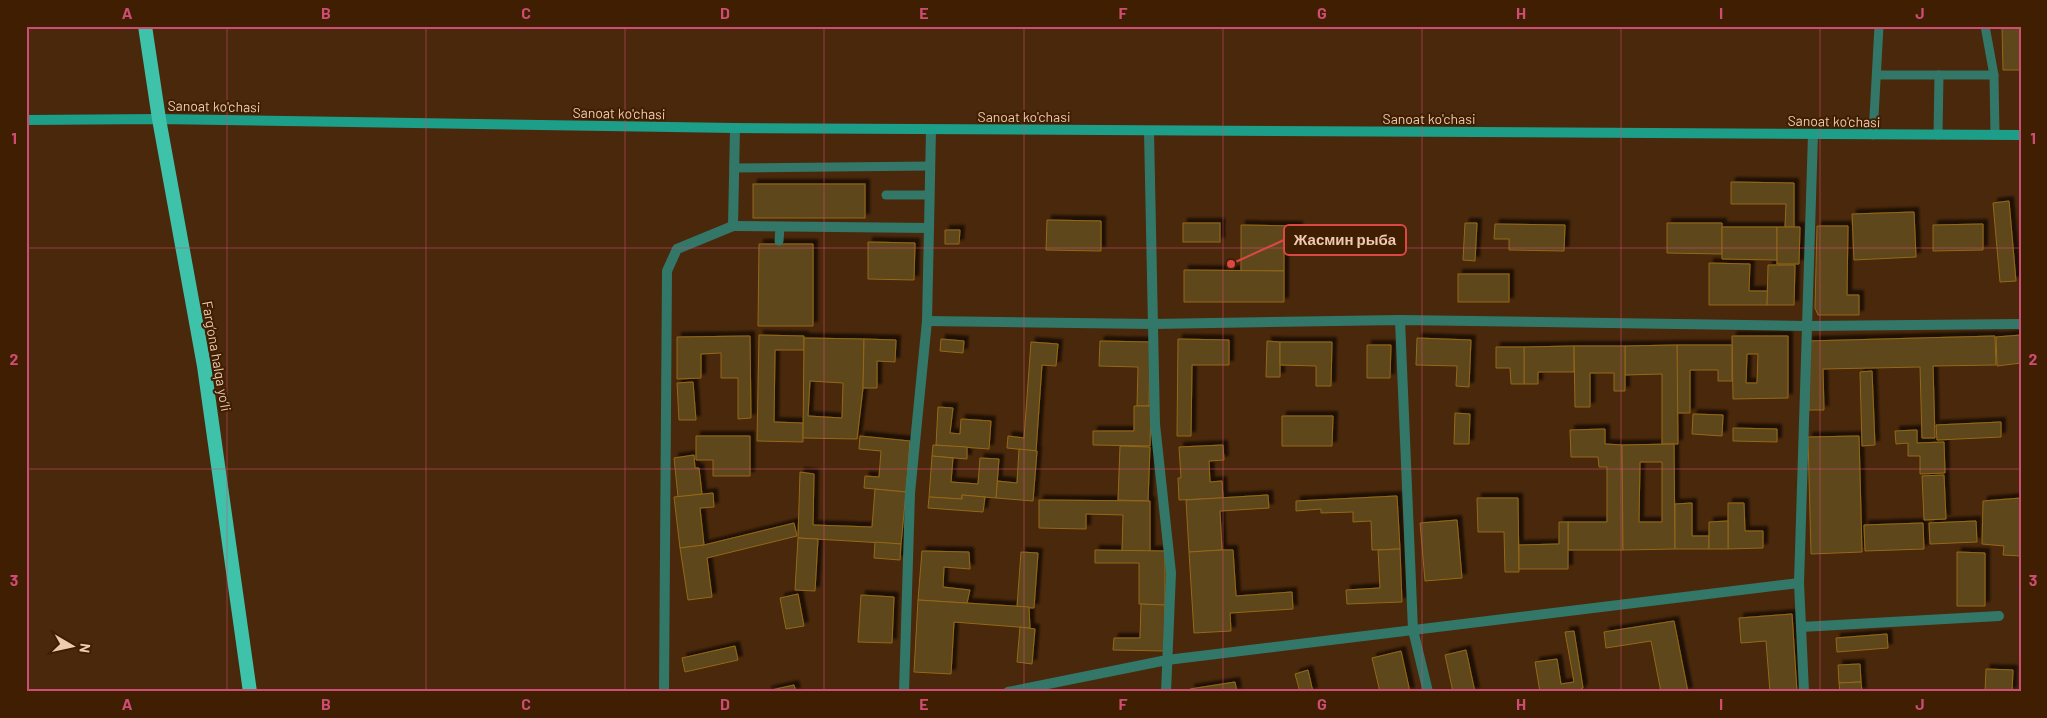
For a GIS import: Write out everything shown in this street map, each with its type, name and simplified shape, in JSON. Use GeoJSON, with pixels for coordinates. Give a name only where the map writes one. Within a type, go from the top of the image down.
{"type":"FeatureCollection","features":[{"type":"Feature","properties":{"kind":"highway","name":"Farg‘ona halqa yo‘li"},"geometry":{"type":"LineString","coordinates":[[144,26],[204,366],[235,573],[250,692]]}},
{"type":"Feature","properties":{"kind":"main road","name":"Sanoat ko'chasi"},"geometry":{"type":"LineString","coordinates":[[26,120],[159,119],[931,130],[2021,135]]}},
{"type":"Feature","properties":{"kind":"street"},"geometry":{"type":"LineString","coordinates":[[733,226],[735,128]]}},
{"type":"Feature","properties":{"kind":"street"},"geometry":{"type":"LineString","coordinates":[[904,692],[910,493],[927,321],[931,130]]}},
{"type":"Feature","properties":{"kind":"street"},"geometry":{"type":"LineString","coordinates":[[1149,131],[1155,424],[1170,573],[1166,692]]}},
{"type":"Feature","properties":{"kind":"street"},"geometry":{"type":"LineString","coordinates":[[1804,692],[1799,584],[1813,134]]}},
{"type":"Feature","properties":{"kind":"street"},"geometry":{"type":"LineString","coordinates":[[664,692],[667,271],[677,249],[733,226],[929,228]]}},
{"type":"Feature","properties":{"kind":"street"},"geometry":{"type":"LineString","coordinates":[[1400,320],[1413,630],[1428,692]]}},
{"type":"Feature","properties":{"kind":"street"},"geometry":{"type":"LineString","coordinates":[[927,321],[1153,324],[1400,320],[1806,326],[2021,324]]}},
{"type":"Feature","properties":{"kind":"street"},"geometry":{"type":"LineString","coordinates":[[1008,692],[1167,660],[1799,584]]}},
{"type":"Feature","properties":{"kind":"street"},"geometry":{"type":"LineString","coordinates":[[1801,628],[1999,616]]}},
{"type":"Feature","properties":{"kind":"lane"},"geometry":{"type":"LineString","coordinates":[[1873,135],[1879,26]]}},
{"type":"Feature","properties":{"kind":"lane"},"geometry":{"type":"LineString","coordinates":[[1985,26],[1994,75],[1995,135]]}},
{"type":"Feature","properties":{"kind":"lane"},"geometry":{"type":"LineString","coordinates":[[1877,75],[1994,75]]}},
{"type":"Feature","properties":{"kind":"lane"},"geometry":{"type":"LineString","coordinates":[[1938,135],[1939,75]]}},
{"type":"Feature","properties":{"kind":"lane"},"geometry":{"type":"LineString","coordinates":[[734,168],[930,166]]}},
{"type":"Feature","properties":{"kind":"lane"},"geometry":{"type":"LineString","coordinates":[[886,195],[929,195]]}},
{"type":"Feature","properties":{"kind":"lane"},"geometry":{"type":"LineString","coordinates":[[779,241],[780,227]]}},
{"type":"Feature","properties":{"kind":"building"},"geometry":{"type":"Polygon","coordinates":[[[2002,26],[2021,26],[2021,70],[2003,70],[2002,26]]]}},
{"type":"Feature","properties":{"kind":"building"},"geometry":{"type":"Polygon","coordinates":[[[1731,182],[1794,183],[1794,227],[1785,227],[1786,204],[1731,204],[1731,182]]]}},
{"type":"Feature","properties":{"kind":"building"},"geometry":{"type":"Polygon","coordinates":[[[753,184],[865,184],[865,218],[753,218],[753,184]]]}},
{"type":"Feature","properties":{"kind":"building"},"geometry":{"type":"Polygon","coordinates":[[[2009,201],[2016,281],[2000,282],[1993,203],[2009,201]]]}},
{"type":"Feature","properties":{"kind":"building"},"geometry":{"type":"Polygon","coordinates":[[[1914,212],[1916,257],[1854,260],[1852,214],[1914,212]]]}},
{"type":"Feature","properties":{"kind":"building"},"geometry":{"type":"Polygon","coordinates":[[[1047,220],[1101,221],[1101,251],[1046,250],[1047,220]]]}},
{"type":"Feature","properties":{"kind":"building"},"geometry":{"type":"Polygon","coordinates":[[[1183,223],[1220,223],[1220,242],[1183,242],[1183,223]]]}},
{"type":"Feature","properties":{"kind":"building"},"geometry":{"type":"Polygon","coordinates":[[[1465,223],[1477,223],[1475,261],[1463,260],[1465,223]]]}},
{"type":"Feature","properties":{"kind":"building"},"geometry":{"type":"Polygon","coordinates":[[[1667,223],[1722,223],[1722,254],[1667,253],[1667,223]]]}},
{"type":"Feature","properties":{"kind":"building"},"geometry":{"type":"Polygon","coordinates":[[[1495,224],[1565,225],[1564,251],[1509,250],[1509,239],[1494,239],[1495,224]]]}},
{"type":"Feature","properties":{"kind":"building"},"geometry":{"type":"Polygon","coordinates":[[[1983,224],[1983,250],[1933,251],[1933,225],[1983,224]]]}},
{"type":"Feature","properties":{"kind":"building"},"geometry":{"type":"Polygon","coordinates":[[[1241,225],[1298,226],[1298,242],[1284,242],[1284,271],[1241,271],[1241,225]]]}},
{"type":"Feature","properties":{"kind":"building"},"geometry":{"type":"Polygon","coordinates":[[[1817,226],[1848,226],[1847,295],[1859,295],[1859,315],[1818,315],[1815,308],[1817,226]]]}},
{"type":"Feature","properties":{"kind":"building"},"geometry":{"type":"Polygon","coordinates":[[[1722,227],[1777,227],[1777,260],[1722,259],[1722,227]]]}},
{"type":"Feature","properties":{"kind":"building"},"geometry":{"type":"Polygon","coordinates":[[[1777,227],[1800,227],[1799,264],[1777,264],[1777,227]]]}},
{"type":"Feature","properties":{"kind":"building"},"geometry":{"type":"Polygon","coordinates":[[[945,230],[960,230],[959,244],[945,244],[945,230]]]}},
{"type":"Feature","properties":{"kind":"building"},"geometry":{"type":"Polygon","coordinates":[[[868,242],[915,243],[914,280],[868,279],[868,242]]]}},
{"type":"Feature","properties":{"kind":"building"},"geometry":{"type":"Polygon","coordinates":[[[759,244],[813,244],[813,326],[758,326],[759,244]]]}},
{"type":"Feature","properties":{"kind":"building"},"geometry":{"type":"Polygon","coordinates":[[[1709,263],[1750,264],[1749,291],[1768,291],[1767,305],[1709,305],[1709,263]]]}},
{"type":"Feature","properties":{"kind":"building"},"geometry":{"type":"Polygon","coordinates":[[[1768,265],[1795,265],[1794,305],[1767,305],[1768,265]]]}},
{"type":"Feature","properties":{"kind":"building"},"geometry":{"type":"Polygon","coordinates":[[[1184,270],[1284,271],[1284,302],[1184,302],[1184,270]]]}},
{"type":"Feature","properties":{"kind":"building"},"geometry":{"type":"Polygon","coordinates":[[[1458,274],[1509,274],[1509,302],[1458,302],[1458,274]]]}},
{"type":"Feature","properties":{"kind":"building"},"geometry":{"type":"Polygon","coordinates":[[[759,335],[804,336],[804,350],[775,350],[774,422],[803,423],[803,442],[757,441],[759,335]]]}},
{"type":"Feature","properties":{"kind":"building"},"geometry":{"type":"Polygon","coordinates":[[[2021,335],[2021,363],[1997,366],[1996,337],[2021,335]]]}},
{"type":"Feature","properties":{"kind":"building"},"geometry":{"type":"Polygon","coordinates":[[[750,336],[751,418],[738,419],[738,378],[721,378],[721,353],[701,354],[701,378],[677,379],[677,337],[750,336]]]}},
{"type":"Feature","properties":{"kind":"building"},"geometry":{"type":"Polygon","coordinates":[[[1732,336],[1788,336],[1788,398],[1733,399],[1732,336]],[[1747,354],[1746,383],[1757,383],[1758,354],[1747,354]]]}},
{"type":"Feature","properties":{"kind":"building"},"geometry":{"type":"Polygon","coordinates":[[[1995,336],[1996,365],[1933,366],[1935,438],[1922,438],[1920,367],[1823,369],[1824,410],[1809,410],[1808,341],[1995,336]]]}},
{"type":"Feature","properties":{"kind":"building"},"geometry":{"type":"Polygon","coordinates":[[[804,338],[864,339],[863,388],[857,439],[803,438],[804,338]],[[810,381],[808,416],[842,418],[843,383],[810,381]]]}},
{"type":"Feature","properties":{"kind":"building"},"geometry":{"type":"Polygon","coordinates":[[[1417,338],[1471,340],[1469,387],[1456,386],[1457,366],[1416,365],[1417,338]]]}},
{"type":"Feature","properties":{"kind":"building"},"geometry":{"type":"Polygon","coordinates":[[[864,339],[896,340],[895,362],[877,361],[877,388],[863,388],[864,339]]]}},
{"type":"Feature","properties":{"kind":"building"},"geometry":{"type":"Polygon","coordinates":[[[941,339],[964,341],[963,353],[940,351],[941,339]]]}},
{"type":"Feature","properties":{"kind":"building"},"geometry":{"type":"Polygon","coordinates":[[[1178,339],[1229,340],[1229,365],[1192,365],[1191,436],[1177,436],[1178,339]]]}},
{"type":"Feature","properties":{"kind":"building"},"geometry":{"type":"Polygon","coordinates":[[[1100,341],[1150,342],[1149,406],[1137,406],[1138,367],[1099,366],[1100,341]]]}},
{"type":"Feature","properties":{"kind":"building"},"geometry":{"type":"Polygon","coordinates":[[[1267,341],[1280,342],[1280,377],[1266,377],[1267,341]]]}},
{"type":"Feature","properties":{"kind":"building"},"geometry":{"type":"Polygon","coordinates":[[[1031,342],[1058,344],[1056,366],[1042,365],[1036,451],[1007,448],[1008,436],[1024,438],[1031,342]]]}},
{"type":"Feature","properties":{"kind":"building"},"geometry":{"type":"Polygon","coordinates":[[[1280,342],[1332,342],[1331,386],[1316,386],[1316,366],[1280,365],[1280,342]]]}},
{"type":"Feature","properties":{"kind":"building"},"geometry":{"type":"Polygon","coordinates":[[[1367,345],[1391,345],[1390,378],[1367,378],[1367,345]]]}},
{"type":"Feature","properties":{"kind":"building"},"geometry":{"type":"Polygon","coordinates":[[[1677,345],[1732,345],[1732,381],[1718,381],[1718,370],[1690,370],[1690,413],[1677,413],[1677,345]]]}},
{"type":"Feature","properties":{"kind":"building"},"geometry":{"type":"Polygon","coordinates":[[[1677,345],[1678,444],[1662,444],[1662,374],[1625,375],[1625,346],[1677,345]]]}},
{"type":"Feature","properties":{"kind":"building"},"geometry":{"type":"Polygon","coordinates":[[[1574,346],[1574,372],[1538,372],[1538,384],[1524,384],[1524,347],[1574,346]]]}},
{"type":"Feature","properties":{"kind":"building"},"geometry":{"type":"Polygon","coordinates":[[[1574,346],[1625,346],[1625,391],[1614,391],[1614,373],[1590,373],[1590,407],[1575,407],[1574,346]]]}},
{"type":"Feature","properties":{"kind":"building"},"geometry":{"type":"Polygon","coordinates":[[[1496,347],[1524,347],[1524,384],[1511,384],[1510,368],[1496,368],[1496,347]]]}},
{"type":"Feature","properties":{"kind":"building"},"geometry":{"type":"Polygon","coordinates":[[[1872,371],[1875,445],[1862,446],[1860,372],[1872,371]]]}},
{"type":"Feature","properties":{"kind":"building"},"geometry":{"type":"Polygon","coordinates":[[[693,382],[696,420],[679,420],[677,383],[693,382]]]}},
{"type":"Feature","properties":{"kind":"building"},"geometry":{"type":"Polygon","coordinates":[[[1134,406],[1151,406],[1150,446],[1093,445],[1093,431],[1134,431],[1134,406]]]}},
{"type":"Feature","properties":{"kind":"building"},"geometry":{"type":"Polygon","coordinates":[[[938,407],[953,408],[950,433],[960,434],[961,419],[991,421],[989,449],[936,445],[938,407]]]}},
{"type":"Feature","properties":{"kind":"building"},"geometry":{"type":"Polygon","coordinates":[[[1455,413],[1470,414],[1469,444],[1454,444],[1455,413]]]}},
{"type":"Feature","properties":{"kind":"building"},"geometry":{"type":"Polygon","coordinates":[[[1693,414],[1723,415],[1722,436],[1692,434],[1693,414]]]}},
{"type":"Feature","properties":{"kind":"building"},"geometry":{"type":"Polygon","coordinates":[[[1282,416],[1333,416],[1332,446],[1282,446],[1282,416]]]}},
{"type":"Feature","properties":{"kind":"building"},"geometry":{"type":"Polygon","coordinates":[[[2001,422],[2001,437],[1937,440],[1936,425],[2001,422]]]}},
{"type":"Feature","properties":{"kind":"building"},"geometry":{"type":"Polygon","coordinates":[[[1733,428],[1777,429],[1777,442],[1733,441],[1733,428]]]}},
{"type":"Feature","properties":{"kind":"building"},"geometry":{"type":"Polygon","coordinates":[[[1605,429],[1605,444],[1622,445],[1623,550],[1568,550],[1568,522],[1607,522],[1607,467],[1599,467],[1598,457],[1571,457],[1570,430],[1605,429]]]}},
{"type":"Feature","properties":{"kind":"building"},"geometry":{"type":"Polygon","coordinates":[[[1917,430],[1917,443],[1944,442],[1945,473],[1920,474],[1920,456],[1908,456],[1908,443],[1896,444],[1895,431],[1917,430]]]}},
{"type":"Feature","properties":{"kind":"building"},"geometry":{"type":"Polygon","coordinates":[[[696,436],[750,436],[750,476],[713,476],[713,460],[696,460],[696,436]]]}},
{"type":"Feature","properties":{"kind":"building"},"geometry":{"type":"Polygon","coordinates":[[[860,436],[910,441],[906,492],[864,488],[865,476],[879,477],[881,451],[859,449],[860,436]]]}},
{"type":"Feature","properties":{"kind":"building"},"geometry":{"type":"Polygon","coordinates":[[[1859,436],[1862,552],[1811,554],[1808,437],[1859,436]]]}},
{"type":"Feature","properties":{"kind":"building"},"geometry":{"type":"Polygon","coordinates":[[[1674,444],[1675,549],[1623,550],[1622,445],[1674,444]],[[1640,462],[1639,522],[1662,522],[1662,462],[1640,462]]]}},
{"type":"Feature","properties":{"kind":"building"},"geometry":{"type":"Polygon","coordinates":[[[933,445],[967,447],[967,459],[932,456],[933,445]]]}},
{"type":"Feature","properties":{"kind":"building"},"geometry":{"type":"Polygon","coordinates":[[[1223,445],[1224,460],[1209,461],[1210,482],[1222,481],[1223,498],[1179,500],[1178,478],[1181,478],[1179,447],[1223,445]]]}},
{"type":"Feature","properties":{"kind":"building"},"geometry":{"type":"Polygon","coordinates":[[[1120,446],[1150,447],[1148,501],[1118,500],[1120,446]]]}},
{"type":"Feature","properties":{"kind":"building"},"geometry":{"type":"Polygon","coordinates":[[[1019,449],[1037,451],[1033,501],[996,498],[997,481],[1017,483],[1019,449]]]}},
{"type":"Feature","properties":{"kind":"building"},"geometry":{"type":"Polygon","coordinates":[[[694,455],[695,468],[699,468],[702,494],[678,497],[674,458],[694,455]]]}},
{"type":"Feature","properties":{"kind":"building"},"geometry":{"type":"Polygon","coordinates":[[[932,456],[953,458],[951,482],[978,484],[980,458],[999,459],[996,498],[962,495],[962,499],[929,497],[932,456]]]}},
{"type":"Feature","properties":{"kind":"building"},"geometry":{"type":"Polygon","coordinates":[[[800,472],[814,474],[813,525],[872,527],[875,489],[906,492],[901,544],[798,538],[800,472]]]}},
{"type":"Feature","properties":{"kind":"building"},"geometry":{"type":"Polygon","coordinates":[[[1944,475],[1946,519],[1924,520],[1922,476],[1944,475]]]}},
{"type":"Feature","properties":{"kind":"building"},"geometry":{"type":"Polygon","coordinates":[[[713,493],[714,507],[700,508],[704,545],[680,548],[674,497],[713,493]]]}},
{"type":"Feature","properties":{"kind":"building"},"geometry":{"type":"Polygon","coordinates":[[[962,495],[985,497],[983,512],[928,508],[929,497],[962,499],[962,495]]]}},
{"type":"Feature","properties":{"kind":"building"},"geometry":{"type":"Polygon","coordinates":[[[1268,495],[1269,508],[1220,511],[1222,550],[1189,552],[1186,500],[1268,495]]]}},
{"type":"Feature","properties":{"kind":"building"},"geometry":{"type":"Polygon","coordinates":[[[1397,496],[1400,549],[1372,550],[1371,521],[1353,522],[1353,512],[1321,513],[1321,509],[1296,511],[1296,501],[1397,496]]]}},
{"type":"Feature","properties":{"kind":"building"},"geometry":{"type":"Polygon","coordinates":[[[1477,498],[1518,498],[1519,572],[1505,572],[1504,532],[1478,532],[1477,498]]]}},
{"type":"Feature","properties":{"kind":"building"},"geometry":{"type":"Polygon","coordinates":[[[2021,498],[2021,556],[2003,555],[2004,546],[1982,544],[1983,501],[2021,498]]]}},
{"type":"Feature","properties":{"kind":"building"},"geometry":{"type":"Polygon","coordinates":[[[1039,500],[1150,501],[1150,551],[1122,551],[1123,515],[1086,514],[1086,529],[1039,528],[1039,500]]]}},
{"type":"Feature","properties":{"kind":"building"},"geometry":{"type":"Polygon","coordinates":[[[1692,503],[1692,536],[1709,536],[1709,549],[1675,549],[1675,504],[1692,503]]]}},
{"type":"Feature","properties":{"kind":"building"},"geometry":{"type":"Polygon","coordinates":[[[1728,503],[1744,503],[1745,531],[1763,531],[1763,548],[1728,549],[1728,503]]]}},
{"type":"Feature","properties":{"kind":"building"},"geometry":{"type":"Polygon","coordinates":[[[1457,520],[1462,578],[1425,581],[1420,523],[1457,520]]]}},
{"type":"Feature","properties":{"kind":"building"},"geometry":{"type":"Polygon","coordinates":[[[1728,521],[1728,549],[1709,549],[1709,522],[1728,521]]]}},
{"type":"Feature","properties":{"kind":"building"},"geometry":{"type":"Polygon","coordinates":[[[1976,521],[1977,542],[1930,544],[1929,523],[1976,521]]]}},
{"type":"Feature","properties":{"kind":"building"},"geometry":{"type":"Polygon","coordinates":[[[1559,522],[1568,522],[1568,569],[1519,569],[1519,545],[1559,544],[1559,522]]]}},
{"type":"Feature","properties":{"kind":"building"},"geometry":{"type":"Polygon","coordinates":[[[794,523],[797,536],[707,558],[712,597],[688,600],[680,548],[704,545],[794,523]]]}},
{"type":"Feature","properties":{"kind":"building"},"geometry":{"type":"Polygon","coordinates":[[[1923,523],[1924,549],[1865,551],[1864,525],[1923,523]]]}},
{"type":"Feature","properties":{"kind":"building"},"geometry":{"type":"Polygon","coordinates":[[[798,538],[818,539],[815,591],[795,590],[798,538]]]}},
{"type":"Feature","properties":{"kind":"building"},"geometry":{"type":"Polygon","coordinates":[[[875,542],[901,544],[900,560],[874,558],[875,542]]]}},
{"type":"Feature","properties":{"kind":"building"},"geometry":{"type":"Polygon","coordinates":[[[1400,549],[1402,602],[1347,604],[1346,590],[1380,588],[1378,550],[1400,549]]]}},
{"type":"Feature","properties":{"kind":"building"},"geometry":{"type":"Polygon","coordinates":[[[1095,550],[1165,551],[1165,605],[1139,604],[1139,563],[1095,563],[1095,550]]]}},
{"type":"Feature","properties":{"kind":"building"},"geometry":{"type":"Polygon","coordinates":[[[1233,550],[1236,596],[1292,592],[1293,609],[1230,613],[1231,631],[1194,633],[1189,552],[1233,550]]]}},
{"type":"Feature","properties":{"kind":"building"},"geometry":{"type":"Polygon","coordinates":[[[922,551],[969,552],[970,569],[944,567],[943,587],[970,590],[967,603],[918,600],[922,551]]]}},
{"type":"Feature","properties":{"kind":"building"},"geometry":{"type":"Polygon","coordinates":[[[1021,552],[1038,553],[1034,608],[1017,607],[1021,552]]]}},
{"type":"Feature","properties":{"kind":"building"},"geometry":{"type":"Polygon","coordinates":[[[1957,552],[1985,553],[1985,606],[1957,606],[1957,552]]]}},
{"type":"Feature","properties":{"kind":"building"},"geometry":{"type":"Polygon","coordinates":[[[798,594],[804,626],[786,629],[780,598],[798,594]]]}},
{"type":"Feature","properties":{"kind":"building"},"geometry":{"type":"Polygon","coordinates":[[[861,595],[894,597],[892,643],[858,642],[861,595]]]}},
{"type":"Feature","properties":{"kind":"building"},"geometry":{"type":"Polygon","coordinates":[[[918,600],[1029,607],[1030,628],[954,622],[951,674],[914,672],[918,600]]]}},
{"type":"Feature","properties":{"kind":"building"},"geometry":{"type":"Polygon","coordinates":[[[1141,604],[1165,605],[1164,651],[1113,650],[1114,638],[1140,638],[1141,604]]]}},
{"type":"Feature","properties":{"kind":"building"},"geometry":{"type":"Polygon","coordinates":[[[1792,614],[1797,692],[1770,692],[1766,641],[1741,643],[1739,618],[1792,614]]]}},
{"type":"Feature","properties":{"kind":"building"},"geometry":{"type":"Polygon","coordinates":[[[1674,621],[1688,692],[1661,692],[1651,641],[1606,648],[1604,632],[1674,621]]]}},
{"type":"Feature","properties":{"kind":"building"},"geometry":{"type":"Polygon","coordinates":[[[1020,627],[1035,629],[1032,664],[1017,662],[1020,627]]]}},
{"type":"Feature","properties":{"kind":"building"},"geometry":{"type":"Polygon","coordinates":[[[1574,631],[1583,688],[1581,692],[1540,692],[1535,662],[1557,659],[1561,684],[1574,682],[1565,632],[1574,631]]]}},
{"type":"Feature","properties":{"kind":"building"},"geometry":{"type":"Polygon","coordinates":[[[1887,634],[1888,648],[1837,652],[1836,638],[1887,634]]]}},
{"type":"Feature","properties":{"kind":"building"},"geometry":{"type":"Polygon","coordinates":[[[735,646],[738,660],[685,672],[682,658],[735,646]]]}},
{"type":"Feature","properties":{"kind":"building"},"geometry":{"type":"Polygon","coordinates":[[[1466,650],[1475,692],[1453,692],[1445,655],[1466,650]]]}},
{"type":"Feature","properties":{"kind":"building"},"geometry":{"type":"Polygon","coordinates":[[[1401,651],[1410,692],[1380,692],[1372,658],[1401,651]]]}},
{"type":"Feature","properties":{"kind":"building"},"geometry":{"type":"Polygon","coordinates":[[[1860,664],[1861,682],[1839,683],[1838,665],[1860,664]]]}},
{"type":"Feature","properties":{"kind":"building"},"geometry":{"type":"Polygon","coordinates":[[[1986,669],[2013,670],[2012,692],[1985,692],[1986,669]]]}},
{"type":"Feature","properties":{"kind":"building"},"geometry":{"type":"Polygon","coordinates":[[[1308,670],[1313,692],[1300,692],[1295,674],[1308,670]]]}},
{"type":"Feature","properties":{"kind":"building"},"geometry":{"type":"Polygon","coordinates":[[[1235,682],[1237,692],[1191,692],[1190,689],[1235,682]]]}},
{"type":"Feature","properties":{"kind":"building"},"geometry":{"type":"Polygon","coordinates":[[[1861,682],[1862,692],[1840,692],[1839,683],[1861,682]]]}},
{"type":"Feature","properties":{"kind":"building"},"geometry":{"type":"Polygon","coordinates":[[[794,685],[796,692],[767,692],[767,691],[794,685]]]}},
{"type":"Feature","properties":{"kind":"place","name":"Жасмин рыба"},"geometry":{"type":"Point","coordinates":[1231,264]}}]}
